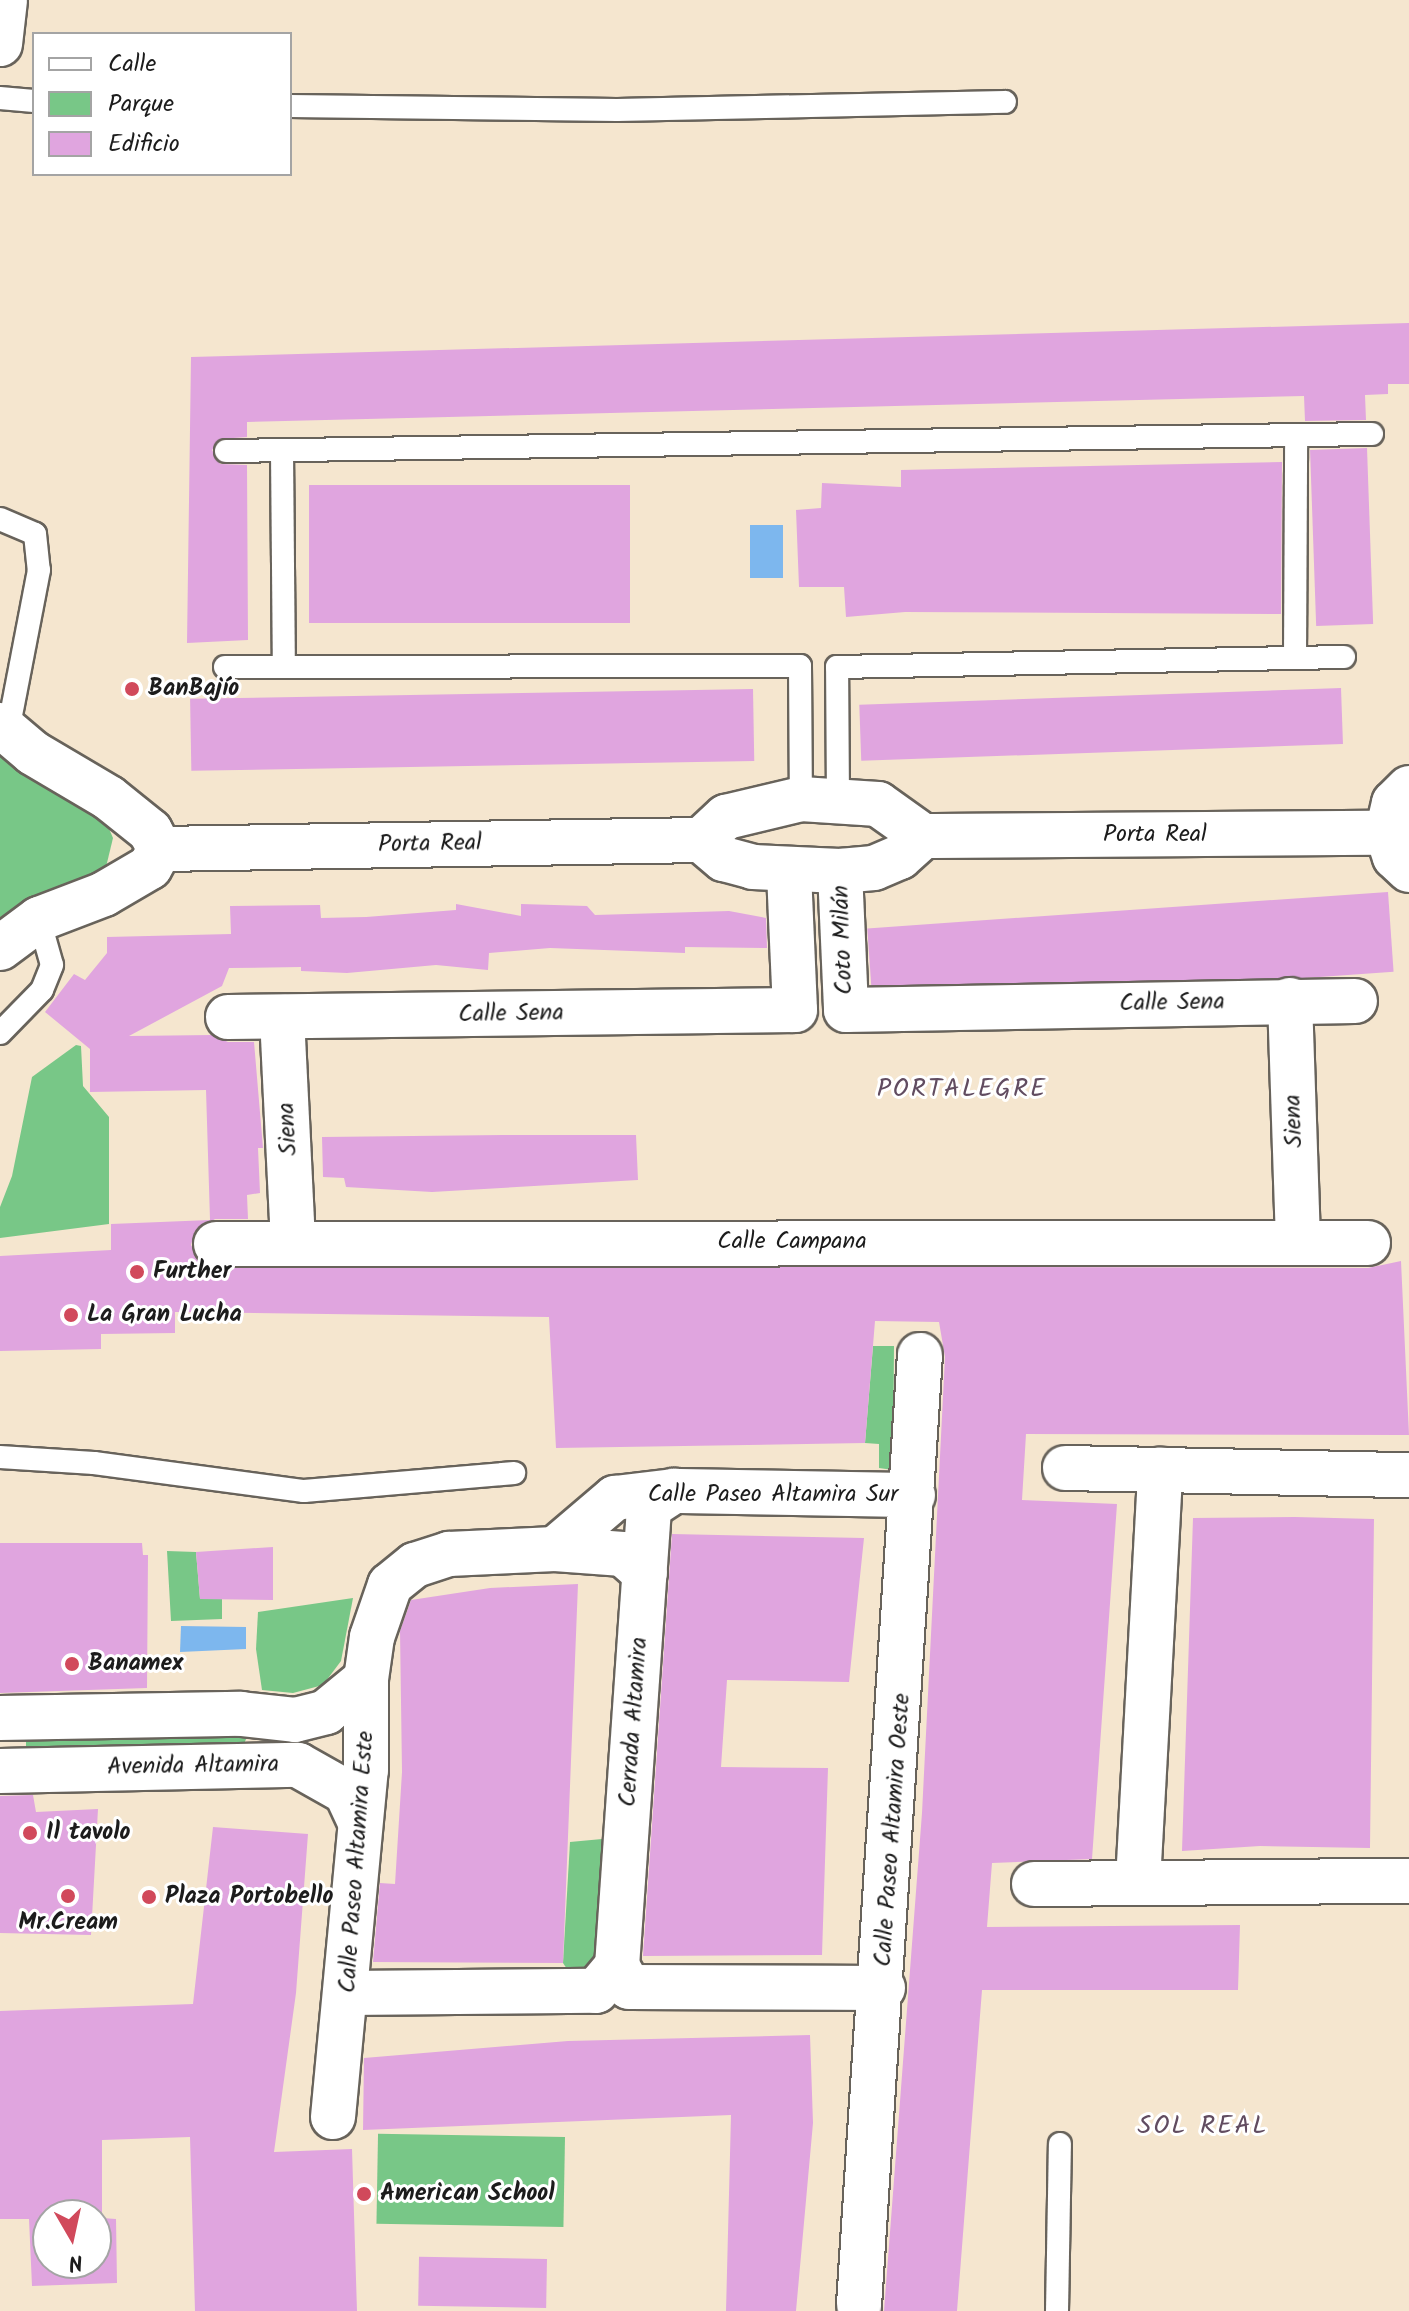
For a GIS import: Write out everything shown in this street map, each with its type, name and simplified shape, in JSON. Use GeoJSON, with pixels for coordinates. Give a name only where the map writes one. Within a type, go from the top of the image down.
{"type":"FeatureCollection","features":[{"type":"Feature","properties":{"kind":"street"},"geometry":{"type":"LineString","coordinates":[[0,44],[5,0]]}},
{"type":"Feature","properties":{"kind":"street"},"geometry":{"type":"LineString","coordinates":[[0,948],[39,919],[104,894],[150,867],[160,849],[150,831],[109,798],[33,753],[4,728]]}},
{"type":"Feature","properties":{"kind":"street"},"geometry":{"type":"LineString","coordinates":[[1409,788],[1394,803],[1387,833],[1395,857],[1409,870]]}},
{"type":"Feature","properties":{"kind":"street"},"geometry":{"type":"LineString","coordinates":[[820,799],[878,804],[923,836],[900,857],[874,868],[840,871],[789,871],[724,859],[701,840],[726,817],[820,799]]}},
{"type":"Feature","properties":{"kind":"street","name":"Porta Real"},"geometry":{"type":"LineString","coordinates":[[923,836],[1387,833]]}},
{"type":"Feature","properties":{"kind":"street","name":"Porta Real"},"geometry":{"type":"LineString","coordinates":[[160,849],[701,840]]}},
{"type":"Feature","properties":{"kind":"street","name":"Calle Sena"},"geometry":{"type":"LineString","coordinates":[[228,1017],[795,1010],[789,871]]}},
{"type":"Feature","properties":{"kind":"street","name":"Coto Milán"},"geometry":{"type":"LineString","coordinates":[[840,871],[846,1010]]}},
{"type":"Feature","properties":{"kind":"street","name":"Siena"},"geometry":{"type":"LineString","coordinates":[[1290,1000],[1298,1243]]}},
{"type":"Feature","properties":{"kind":"street","name":"Calle Sena"},"geometry":{"type":"LineString","coordinates":[[846,1010],[1355,1001]]}},
{"type":"Feature","properties":{"kind":"street","name":"Siena"},"geometry":{"type":"LineString","coordinates":[[282,1017],[293,1242]]}},
{"type":"Feature","properties":{"kind":"street","name":"Calle Campana"},"geometry":{"type":"LineString","coordinates":[[216,1244],[1368,1243]]}},
{"type":"Feature","properties":{"kind":"street","name":"Calle Paseo Altamira Oeste"},"geometry":{"type":"LineString","coordinates":[[859,2305],[882,2000],[920,1355]]}},
{"type":"Feature","properties":{"kind":"street"},"geometry":{"type":"LineString","coordinates":[[1065,1468],[1409,1475]]}},
{"type":"Feature","properties":{"kind":"street"},"geometry":{"type":"LineString","coordinates":[[1138,1882],[1160,1470]]}},
{"type":"Feature","properties":{"kind":"street","name":"Calle Paseo Altamira Sur"},"geometry":{"type":"LineString","coordinates":[[555,1549],[615,1498],[674,1491],[914,1484]]}},
{"type":"Feature","properties":{"kind":"street","name":"Cerrada Altamira"},"geometry":{"type":"LineString","coordinates":[[617,1966],[649,1507],[674,1491]]}},
{"type":"Feature","properties":{"kind":"street"},"geometry":{"type":"LineString","coordinates":[[555,1549],[623,1554],[645,1573]]}},
{"type":"Feature","properties":{"kind":"street","name":"Calle Paseo Altamira Este"},"geometry":{"type":"LineString","coordinates":[[333,2117],[368,1728],[366,1679],[380,1607],[390,1585],[415,1565],[449,1554],[555,1549]]}},
{"type":"Feature","properties":{"kind":"street","name":"Avenida Altamira"},"geometry":{"type":"LineString","coordinates":[[0,1718],[241,1714],[295,1720],[326,1712],[366,1679]]}},
{"type":"Feature","properties":{"kind":"street","name":"Avenida Altamira"},"geometry":{"type":"LineString","coordinates":[[0,1771],[298,1765],[346,1792],[360,1822]]}},
{"type":"Feature","properties":{"kind":"street"},"geometry":{"type":"LineString","coordinates":[[1034,1884],[1409,1881]]}},
{"type":"Feature","properties":{"kind":"street"},"geometry":{"type":"LineString","coordinates":[[346,1993],[596,1991],[617,1966],[629,1987],[882,2000]]}},
{"type":"Feature","properties":{"kind":"lane"},"geometry":{"type":"LineString","coordinates":[[0,98],[32,101]]}},
{"type":"Feature","properties":{"kind":"lane"},"geometry":{"type":"LineString","coordinates":[[292,106],[617,110],[1005,102]]}},
{"type":"Feature","properties":{"kind":"lane"},"geometry":{"type":"LineString","coordinates":[[226,451],[1372,434]]}},
{"type":"Feature","properties":{"kind":"lane"},"geometry":{"type":"LineString","coordinates":[[1295,658],[1296,436]]}},
{"type":"Feature","properties":{"kind":"lane"},"geometry":{"type":"LineString","coordinates":[[282,451],[284,666]]}},
{"type":"Feature","properties":{"kind":"lane"},"geometry":{"type":"LineString","coordinates":[[0,519],[35,534],[39,570],[4,728]]}},
{"type":"Feature","properties":{"kind":"lane"},"geometry":{"type":"LineString","coordinates":[[820,799],[837,667],[1344,657]]}},
{"type":"Feature","properties":{"kind":"lane"},"geometry":{"type":"LineString","coordinates":[[225,667],[800,666],[820,799]]}},
{"type":"Feature","properties":{"kind":"lane"},"geometry":{"type":"LineString","coordinates":[[0,1033],[42,990],[52,965],[39,919]]}},
{"type":"Feature","properties":{"kind":"lane"},"geometry":{"type":"LineString","coordinates":[[0,1457],[94,1463],[304,1491],[514,1473]]}},
{"type":"Feature","properties":{"kind":"lane"},"geometry":{"type":"LineString","coordinates":[[1057,2311],[1060,2144]]}},
{"type":"Feature","properties":{"kind":"green space"},"geometry":{"type":"Polygon","coordinates":[[[0,741],[102,812],[113,838],[106,867],[0,926],[0,741]]]}},
{"type":"Feature","properties":{"kind":"green space"},"geometry":{"type":"Polygon","coordinates":[[[76,1045],[81,1046],[83,1086],[109,1117],[109,1224],[0,1238],[0,1207],[12,1176],[32,1077],[76,1045]]]}},
{"type":"Feature","properties":{"kind":"green space"},"geometry":{"type":"Polygon","coordinates":[[[873,1346],[894,1346],[893,1470],[879,1468],[879,1444],[865,1443],[873,1346]]]}},
{"type":"Feature","properties":{"kind":"green space"},"geometry":{"type":"Polygon","coordinates":[[[167,1551],[196,1552],[200,1599],[222,1599],[222,1619],[171,1621],[167,1551]]]}},
{"type":"Feature","properties":{"kind":"green space"},"geometry":{"type":"Polygon","coordinates":[[[353,1598],[341,1661],[323,1685],[293,1693],[262,1690],[256,1649],[258,1612],[353,1598]]]}},
{"type":"Feature","properties":{"kind":"green space"},"geometry":{"type":"Polygon","coordinates":[[[237,1736],[246,1739],[244,1744],[26,1751],[26,1739],[237,1736]]]}},
{"type":"Feature","properties":{"kind":"green space"},"geometry":{"type":"Polygon","coordinates":[[[602,1839],[599,1966],[569,1972],[563,1963],[570,1842],[602,1839]]]}},
{"type":"Feature","properties":{"kind":"green space"},"geometry":{"type":"Polygon","coordinates":[[[378,2134],[565,2137],[563,2227],[376,2224],[378,2134]]]}},
{"type":"Feature","properties":{"kind":"water"},"geometry":{"type":"Polygon","coordinates":[[[750,525],[783,525],[783,578],[750,578],[750,525]]]}},
{"type":"Feature","properties":{"kind":"water"},"geometry":{"type":"Polygon","coordinates":[[[181,1626],[246,1627],[246,1649],[180,1652],[181,1626]]]}},
{"type":"Feature","properties":{"kind":"building"},"geometry":{"type":"Polygon","coordinates":[[[1409,323],[1409,384],[1388,384],[1388,394],[1365,395],[1366,420],[1305,421],[1304,396],[247,422],[247,437],[220,439],[212,450],[220,464],[247,465],[248,640],[187,643],[191,357],[1409,323]]]}},
{"type":"Feature","properties":{"kind":"building"},"geometry":{"type":"Polygon","coordinates":[[[1367,448],[1373,624],[1316,626],[1310,450],[1367,448]]]}},
{"type":"Feature","properties":{"kind":"building"},"geometry":{"type":"Polygon","coordinates":[[[1282,462],[1281,614],[905,612],[846,617],[844,587],[799,587],[796,510],[821,508],[822,483],[901,487],[901,470],[1282,462]]]}},
{"type":"Feature","properties":{"kind":"building"},"geometry":{"type":"Polygon","coordinates":[[[309,485],[630,485],[630,623],[309,623],[309,485]]]}},
{"type":"Feature","properties":{"kind":"building"},"geometry":{"type":"Polygon","coordinates":[[[1341,688],[1343,744],[861,761],[859,705],[1341,688]]]}},
{"type":"Feature","properties":{"kind":"building"},"geometry":{"type":"Polygon","coordinates":[[[753,689],[754,761],[191,771],[190,699],[753,689]]]}},
{"type":"Feature","properties":{"kind":"building"},"geometry":{"type":"Polygon","coordinates":[[[1388,892],[1394,972],[873,1008],[867,928],[1388,892]]]}},
{"type":"Feature","properties":{"kind":"building"},"geometry":{"type":"Polygon","coordinates":[[[456,904],[521,916],[521,904],[587,906],[595,915],[729,911],[766,918],[767,948],[685,947],[685,953],[550,948],[489,953],[488,970],[436,965],[347,973],[301,971],[301,967],[229,968],[222,986],[129,1036],[212,1035],[228,1042],[254,1042],[263,1148],[258,1148],[260,1193],[247,1195],[248,1219],[215,1219],[195,1231],[191,1245],[203,1265],[1368,1268],[1401,1261],[1409,1435],[1026,1434],[1022,1500],[1117,1504],[1092,1859],[992,1863],[987,1927],[1240,1925],[1238,1990],[982,1990],[957,2311],[884,2311],[922,1813],[945,1357],[939,1322],[875,1321],[865,1443],[556,1448],[549,1317],[175,1312],[175,1333],[101,1334],[101,1349],[0,1351],[0,1256],[111,1250],[111,1224],[210,1220],[206,1090],[90,1092],[90,1049],[45,1012],[74,974],[85,980],[107,953],[107,937],[231,934],[230,906],[320,905],[321,918],[456,910],[456,904]]]}},
{"type":"Feature","properties":{"kind":"building"},"geometry":{"type":"Polygon","coordinates":[[[636,1135],[638,1180],[432,1192],[346,1187],[344,1178],[323,1177],[322,1137],[636,1135]]]}},
{"type":"Feature","properties":{"kind":"building"},"geometry":{"type":"Polygon","coordinates":[[[1193,1518],[1374,1519],[1370,1848],[1260,1846],[1182,1851],[1193,1518]]]}},
{"type":"Feature","properties":{"kind":"building"},"geometry":{"type":"Polygon","coordinates":[[[672,1534],[864,1538],[849,1682],[727,1680],[721,1767],[828,1768],[822,1955],[643,1956],[672,1534]]]}},
{"type":"Feature","properties":{"kind":"building"},"geometry":{"type":"Polygon","coordinates":[[[0,1543],[142,1543],[143,1555],[148,1555],[147,1688],[0,1693],[0,1543]]]}},
{"type":"Feature","properties":{"kind":"building"},"geometry":{"type":"Polygon","coordinates":[[[273,1547],[273,1600],[200,1599],[196,1552],[273,1547]]]}},
{"type":"Feature","properties":{"kind":"building"},"geometry":{"type":"Polygon","coordinates":[[[578,1584],[563,1963],[373,1962],[380,1883],[395,1884],[402,1772],[400,1631],[411,1600],[490,1588],[578,1584]]]}},
{"type":"Feature","properties":{"kind":"building"},"geometry":{"type":"Polygon","coordinates":[[[33,1795],[36,1812],[98,1809],[91,1935],[0,1933],[0,1796],[33,1795]]]}},
{"type":"Feature","properties":{"kind":"building"},"geometry":{"type":"Polygon","coordinates":[[[213,1827],[308,1834],[296,1993],[274,2152],[352,2149],[357,2311],[195,2311],[190,2137],[102,2140],[102,2199],[32,2199],[32,2279],[112,2279],[112,2219],[116,2219],[117,2283],[32,2286],[29,2219],[0,2219],[0,2011],[193,2004],[213,1827]]]}},
{"type":"Feature","properties":{"kind":"building"},"geometry":{"type":"Polygon","coordinates":[[[810,2035],[813,2123],[796,2311],[726,2311],[731,2115],[363,2130],[364,2058],[568,2041],[810,2035]]]}},
{"type":"Feature","properties":{"kind":"building"},"geometry":{"type":"Polygon","coordinates":[[[419,2257],[547,2259],[546,2308],[418,2306],[419,2257]]]}},
{"type":"Feature","properties":{"kind":"place","name":"BanBajío"},"geometry":{"type":"Point","coordinates":[132,689]}},
{"type":"Feature","properties":{"kind":"place","name":"Further"},"geometry":{"type":"Point","coordinates":[137,1272]}},
{"type":"Feature","properties":{"kind":"place","name":"La Gran Lucha"},"geometry":{"type":"Point","coordinates":[71,1315]}},
{"type":"Feature","properties":{"kind":"place","name":"Banamex"},"geometry":{"type":"Point","coordinates":[72,1664]}},
{"type":"Feature","properties":{"kind":"place","name":"Il tavolo"},"geometry":{"type":"Point","coordinates":[30,1833]}},
{"type":"Feature","properties":{"kind":"place","name":"Mr.Cream"},"geometry":{"type":"Point","coordinates":[68,1896]}},
{"type":"Feature","properties":{"kind":"place","name":"Plaza Portobello"},"geometry":{"type":"Point","coordinates":[149,1897]}},
{"type":"Feature","properties":{"kind":"place","name":"American School"},"geometry":{"type":"Point","coordinates":[364,2194]}},
{"type":"Feature","properties":{"kind":"district","name":"PORTALEGRE"},"geometry":{"type":"Point","coordinates":[962,1090]}},
{"type":"Feature","properties":{"kind":"district","name":"SOL REAL"},"geometry":{"type":"Point","coordinates":[1203,2127]}}]}
